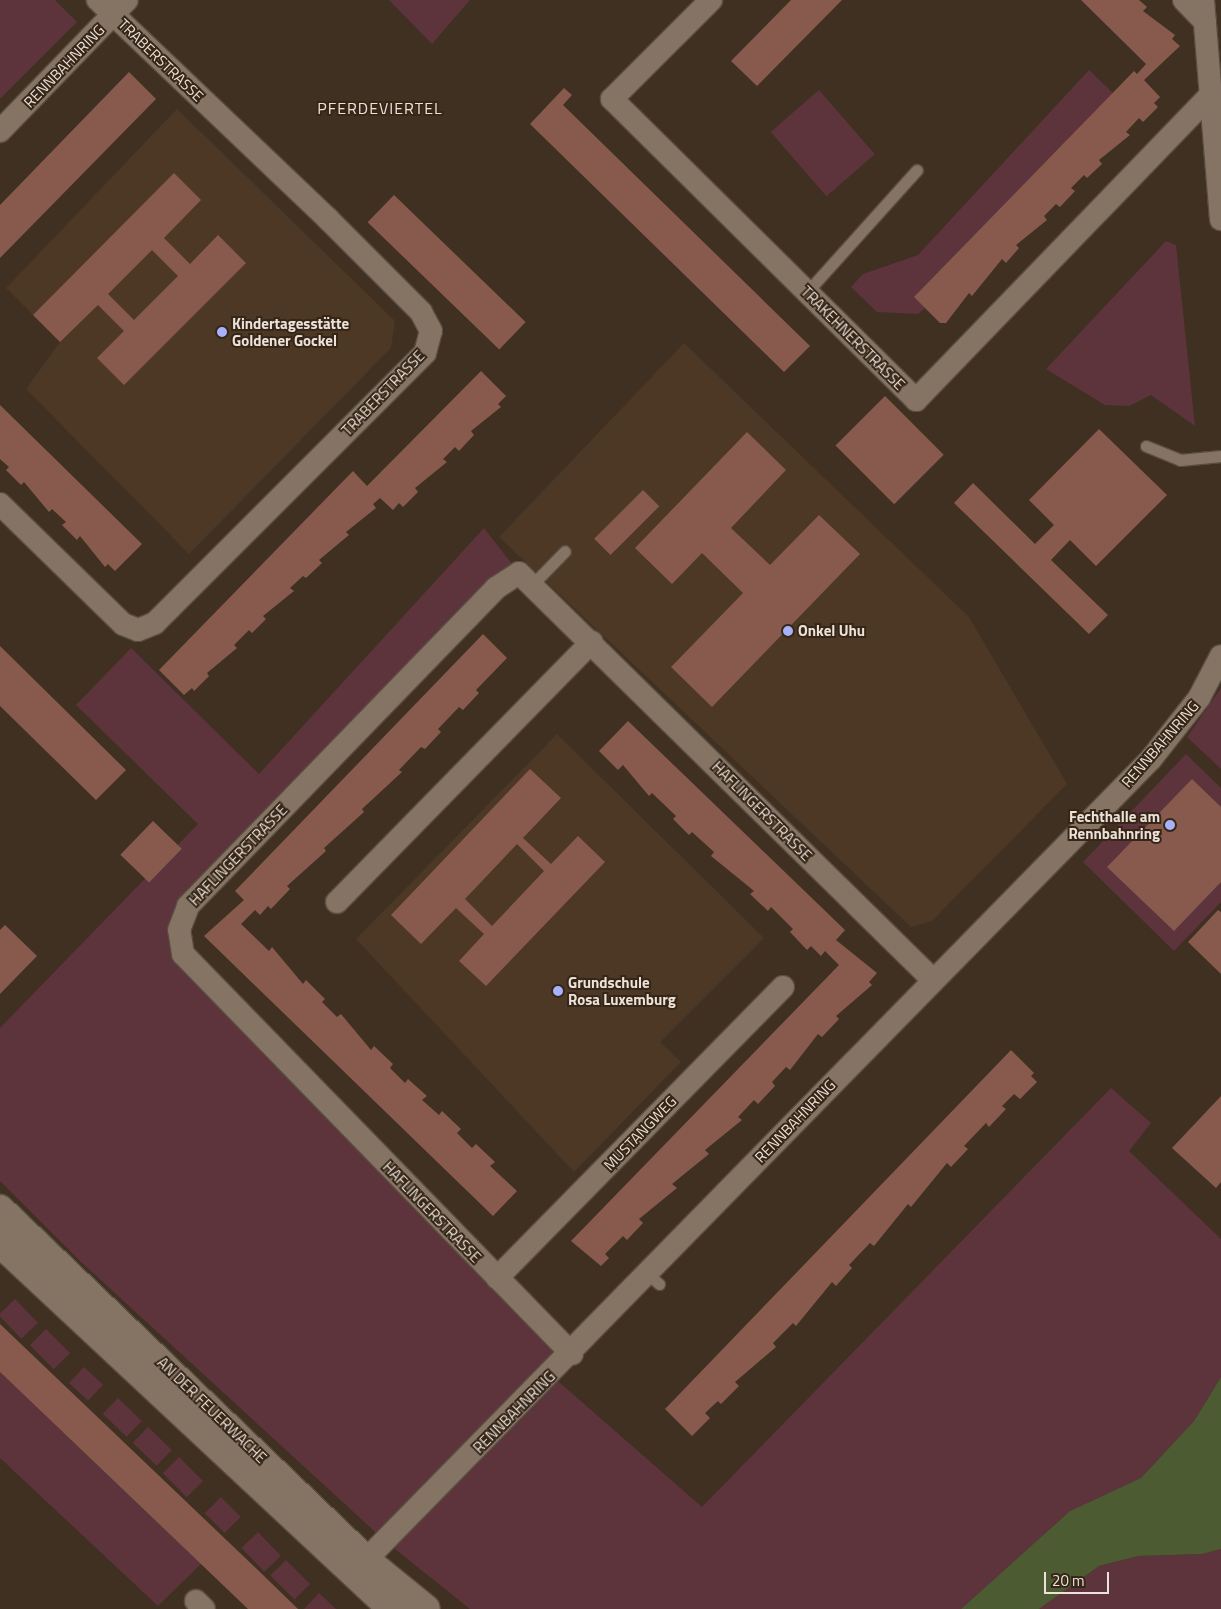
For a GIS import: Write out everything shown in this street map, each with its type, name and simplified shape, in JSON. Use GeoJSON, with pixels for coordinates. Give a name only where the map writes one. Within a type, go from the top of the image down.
{"type":"FeatureCollection","features":[{"type":"Feature","properties":{"kind":"street","name":"TRAKEHNERSTRASSE"},"geometry":{"type":"LineString","coordinates":[[711,0],[612,99],[916,400],[1213,102]]}},
{"type":"Feature","properties":{"kind":"street"},"geometry":{"type":"LineString","coordinates":[[1184,0],[1204,11],[1213,102],[1221,219]]}},
{"type":"Feature","properties":{"kind":"street","name":"RENNBAHNRING"},"geometry":{"type":"LineString","coordinates":[[0,131],[113,5]]}},
{"type":"Feature","properties":{"kind":"street","name":"TRABERSTRASSE"},"geometry":{"type":"LineString","coordinates":[[0,504],[123,624],[138,630],[155,623],[425,353],[431,332],[421,312],[113,5]]}},
{"type":"Feature","properties":{"kind":"street","name":"HAFLINGERSTRASSE"},"geometry":{"type":"LineString","coordinates":[[572,1354],[183,954],[179,930],[188,906],[496,588],[519,573],[592,642],[932,979]]}},
{"type":"Feature","properties":{"kind":"street"},"geometry":{"type":"LineString","coordinates":[[337,902],[592,642]]}},
{"type":"Feature","properties":{"kind":"street","name":"RENNBAHNRING"},"geometry":{"type":"LineString","coordinates":[[359,1567],[572,1354],[653,1279],[893,1030],[932,979],[1151,759],[1199,698],[1221,656]]}},
{"type":"Feature","properties":{"kind":"street","name":"MUSTANGWEG"},"geometry":{"type":"LineString","coordinates":[[496,1278],[783,987]]}},
{"type":"Feature","properties":{"kind":"street","name":"AN DER FEUERWACHE"},"geometry":{"type":"LineString","coordinates":[[0,1209],[359,1567],[392,1609]]}},
{"type":"Feature","properties":{"kind":"street","name":"AN DER FEUERWACHE"},"geometry":{"type":"LineString","coordinates":[[0,1243],[359,1567],[426,1609]]}},
{"type":"Feature","properties":{"kind":"lane"},"geometry":{"type":"LineString","coordinates":[[807,292],[917,170]]}},
{"type":"Feature","properties":{"kind":"lane"},"geometry":{"type":"LineString","coordinates":[[1146,446],[1180,460],[1221,456]]}},
{"type":"Feature","properties":{"kind":"lane"},"geometry":{"type":"LineString","coordinates":[[532,585],[564,551]]}},
{"type":"Feature","properties":{"kind":"shaded area"},"geometry":{"type":"Polygon","coordinates":[[[0,0],[55,0],[77,22],[0,99],[0,0]]]}},
{"type":"Feature","properties":{"kind":"shaded area"},"geometry":{"type":"Polygon","coordinates":[[[389,0],[470,0],[432,44],[389,0]]]}},
{"type":"Feature","properties":{"kind":"shaded area"},"geometry":{"type":"Polygon","coordinates":[[[1089,70],[1113,93],[915,297],[925,308],[918,314],[877,312],[851,287],[863,274],[918,255],[1089,70]]]}},
{"type":"Feature","properties":{"kind":"shaded area"},"geometry":{"type":"Polygon","coordinates":[[[819,90],[875,154],[826,196],[771,132],[819,90]]]}},
{"type":"Feature","properties":{"kind":"shaded area","name":"Kindertagesstätte Goldener Gockel"},"geometry":{"type":"Polygon","coordinates":[[[177,109],[395,321],[391,348],[189,554],[26,389],[60,342],[6,288],[177,109]]]}},
{"type":"Feature","properties":{"kind":"shaded area"},"geometry":{"type":"Polygon","coordinates":[[[1166,241],[1176,245],[1195,426],[1151,395],[1129,406],[1105,405],[1046,369],[1166,241]]]}},
{"type":"Feature","properties":{"kind":"shaded area","name":"Onkel Uhu"},"geometry":{"type":"Polygon","coordinates":[[[684,343],[969,617],[1067,784],[932,921],[911,927],[499,537],[684,343]]]}},
{"type":"Feature","properties":{"kind":"shaded area"},"geometry":{"type":"Polygon","coordinates":[[[484,528],[519,573],[188,906],[183,954],[572,1354],[551,1375],[702,1507],[1111,1088],[1151,1123],[1129,1151],[1221,1239],[1221,1377],[1194,1421],[1141,1478],[1070,1511],[961,1609],[470,1609],[385,1541],[80,1261],[0,1181],[0,1028],[198,824],[76,705],[131,648],[259,774],[484,528]]]}},
{"type":"Feature","properties":{"kind":"shaded area"},"geometry":{"type":"Polygon","coordinates":[[[1221,688],[1221,769],[1187,737],[1221,688]]]}},
{"type":"Feature","properties":{"kind":"shaded area","name":"Grundschule Rosa Luxemburg"},"geometry":{"type":"Polygon","coordinates":[[[557,734],[764,938],[660,1042],[681,1062],[574,1172],[356,939],[557,734]]]}},
{"type":"Feature","properties":{"kind":"shaded area","name":"Fechthalle am Rennbahnring"},"geometry":{"type":"Polygon","coordinates":[[[1186,754],[1221,788],[1221,902],[1174,951],[1083,862],[1186,754]]]}},
{"type":"Feature","properties":{"kind":"shaded area"},"geometry":{"type":"Polygon","coordinates":[[[15,1299],[38,1323],[21,1339],[0,1317],[0,1313],[15,1299]]]}},
{"type":"Feature","properties":{"kind":"shaded area"},"geometry":{"type":"Polygon","coordinates":[[[46,1329],[70,1353],[54,1369],[30,1345],[46,1329]]]}},
{"type":"Feature","properties":{"kind":"shaded area"},"geometry":{"type":"Polygon","coordinates":[[[84,1367],[103,1385],[88,1401],[69,1383],[84,1367]]]}},
{"type":"Feature","properties":{"kind":"shaded area"},"geometry":{"type":"Polygon","coordinates":[[[0,1372],[201,1564],[158,1606],[0,1458],[0,1372]]]}},
{"type":"Feature","properties":{"kind":"shaded area"},"geometry":{"type":"Polygon","coordinates":[[[1221,1377],[1221,1549],[1202,1554],[1138,1556],[1099,1566],[1039,1609],[961,1609],[1070,1511],[1141,1478],[1194,1421],[1221,1377]]]}},
{"type":"Feature","properties":{"kind":"shaded area"},"geometry":{"type":"Polygon","coordinates":[[[118,1398],[142,1421],[126,1437],[103,1414],[118,1398]]]}},
{"type":"Feature","properties":{"kind":"shaded area"},"geometry":{"type":"Polygon","coordinates":[[[148,1427],[172,1450],[156,1466],[133,1443],[148,1427]]]}},
{"type":"Feature","properties":{"kind":"shaded area"},"geometry":{"type":"Polygon","coordinates":[[[179,1457],[203,1481],[187,1497],[163,1473],[179,1457]]]}},
{"type":"Feature","properties":{"kind":"shaded area"},"geometry":{"type":"Polygon","coordinates":[[[221,1497],[241,1517],[225,1533],[205,1513],[221,1497]]]}},
{"type":"Feature","properties":{"kind":"shaded area"},"geometry":{"type":"Polygon","coordinates":[[[258,1532],[281,1556],[264,1572],[241,1548],[258,1532]]]}},
{"type":"Feature","properties":{"kind":"shaded area"},"geometry":{"type":"Polygon","coordinates":[[[1221,1549],[1221,1609],[1039,1609],[1099,1566],[1138,1556],[1202,1554],[1221,1549]]]}},
{"type":"Feature","properties":{"kind":"shaded area"},"geometry":{"type":"Polygon","coordinates":[[[286,1560],[310,1584],[294,1600],[270,1576],[286,1560]]]}},
{"type":"Feature","properties":{"kind":"shaded area"},"geometry":{"type":"Polygon","coordinates":[[[319,1593],[336,1609],[304,1609],[319,1593]]]}},
{"type":"Feature","properties":{"kind":"building"},"geometry":{"type":"Polygon","coordinates":[[[791,0],[842,0],[757,86],[731,61],[791,0]]]}},
{"type":"Feature","properties":{"kind":"building"},"geometry":{"type":"Polygon","coordinates":[[[1081,0],[1139,0],[1147,7],[1143,11],[1175,35],[1172,39],[1180,46],[1144,80],[1160,97],[1154,103],[1158,107],[1143,122],[1139,118],[1126,132],[1130,135],[1099,160],[1102,164],[1087,178],[1084,175],[1071,188],[1075,191],[1060,207],[1056,204],[1044,216],[1047,220],[1016,245],[1019,248],[1006,263],[1002,259],[972,296],[969,293],[946,323],[940,323],[914,297],[1134,71],[1137,74],[1146,64],[1081,0]]]}},
{"type":"Feature","properties":{"kind":"building"},"geometry":{"type":"Polygon","coordinates":[[[129,72],[156,99],[0,258],[0,205],[129,72]]]}},
{"type":"Feature","properties":{"kind":"building"},"geometry":{"type":"Polygon","coordinates":[[[564,88],[572,95],[563,105],[810,346],[784,372],[530,124],[564,88]]]}},
{"type":"Feature","properties":{"kind":"building"},"geometry":{"type":"Polygon","coordinates":[[[174,173],[201,200],[164,238],[190,264],[218,235],[246,263],[124,385],[97,358],[124,331],[98,305],[60,342],[33,315],[174,173]],[[152,250],[108,294],[134,320],[178,276],[152,250]]]}},
{"type":"Feature","properties":{"kind":"building"},"geometry":{"type":"Polygon","coordinates":[[[394,195],[526,322],[499,349],[368,222],[394,195]]]}},
{"type":"Feature","properties":{"kind":"building"},"geometry":{"type":"Polygon","coordinates":[[[481,371],[506,396],[498,404],[501,407],[471,431],[474,435],[459,451],[455,447],[443,459],[447,462],[415,488],[418,492],[403,507],[399,503],[393,510],[380,498],[373,504],[376,508],[346,532],[349,535],[319,560],[322,563],[306,578],[303,576],[290,588],[294,591],[263,616],[266,619],[252,633],[249,630],[234,645],[237,648],[207,673],[209,676],[194,691],[192,688],[184,695],[159,670],[353,471],[367,486],[481,371]]]}},
{"type":"Feature","properties":{"kind":"building"},"geometry":{"type":"Polygon","coordinates":[[[885,396],[944,455],[894,504],[836,445],[885,396]]]}},
{"type":"Feature","properties":{"kind":"building"},"geometry":{"type":"Polygon","coordinates":[[[0,405],[142,544],[115,571],[108,564],[105,567],[80,536],[77,540],[62,525],[66,522],[52,509],[49,512],[24,482],[21,485],[6,470],[9,467],[0,459],[0,405]]]}},
{"type":"Feature","properties":{"kind":"building"},"geometry":{"type":"Polygon","coordinates":[[[1099,429],[1167,495],[1096,566],[1070,540],[1051,560],[1108,615],[1089,634],[954,503],[973,483],[1035,544],[1054,525],[1029,500],[1099,429]]]}},
{"type":"Feature","properties":{"kind":"building"},"geometry":{"type":"Polygon","coordinates":[[[747,432],[786,470],[731,528],[770,565],[819,515],[860,554],[712,707],[671,667],[743,593],[702,553],[672,584],[635,548],[747,432]]]}},
{"type":"Feature","properties":{"kind":"building"},"geometry":{"type":"Polygon","coordinates":[[[643,490],[659,506],[610,555],[594,539],[643,490]]]}},
{"type":"Feature","properties":{"kind":"building"},"geometry":{"type":"Polygon","coordinates":[[[483,634],[507,658],[476,690],[479,693],[463,710],[459,707],[438,729],[441,732],[425,749],[421,747],[399,770],[402,772],[362,809],[364,812],[324,848],[326,851],[287,886],[290,889],[271,909],[268,906],[260,915],[255,910],[241,924],[269,951],[272,947],[303,984],[306,980],[325,999],[322,1002],[337,1017],[341,1014],[371,1050],[374,1046],[393,1064],[390,1068],[405,1083],[408,1079],[427,1096],[422,1100],[439,1115],[442,1111],[461,1129],[457,1133],[472,1148],[476,1144],[495,1162],[490,1166],[517,1191],[493,1216],[204,936],[244,900],[235,891],[483,634]]]}},
{"type":"Feature","properties":{"kind":"building"},"geometry":{"type":"Polygon","coordinates":[[[0,646],[126,770],[96,800],[0,706],[0,646]]]}},
{"type":"Feature","properties":{"kind":"building"},"geometry":{"type":"Polygon","coordinates":[[[628,721],[845,930],[836,940],[877,973],[869,982],[872,985],[836,1016],[839,1019],[822,1037],[818,1034],[790,1070],[786,1067],[772,1082],[775,1086],[758,1104],[754,1100],[738,1117],[742,1120],[705,1150],[709,1154],[672,1184],[677,1188],[639,1219],[643,1223],[627,1240],[623,1236],[605,1254],[609,1258],[601,1266],[571,1241],[839,965],[825,951],[821,956],[811,946],[807,950],[790,932],[793,929],[771,907],[768,911],[750,894],[754,891],[711,856],[714,852],[692,832],[689,835],[673,819],[676,816],[652,793],[649,796],[623,765],[618,770],[599,751],[628,721]]]}},
{"type":"Feature","properties":{"kind":"building"},"geometry":{"type":"Polygon","coordinates":[[[530,769],[561,798],[523,838],[551,864],[578,836],[605,862],[486,986],[459,961],[484,934],[456,908],[421,944],[391,915],[530,769]],[[517,844],[465,899],[492,926],[544,871],[517,844]]]}},
{"type":"Feature","properties":{"kind":"building","name":"Fechthalle am Rennbahnring"},"geometry":{"type":"Polygon","coordinates":[[[1192,779],[1221,807],[1221,882],[1174,931],[1107,867],[1192,779]]]}},
{"type":"Feature","properties":{"kind":"building"},"geometry":{"type":"Polygon","coordinates":[[[153,821],[182,849],[149,883],[120,855],[153,821]]]}},
{"type":"Feature","properties":{"kind":"building"},"geometry":{"type":"Polygon","coordinates":[[[1218,910],[1221,912],[1221,974],[1188,942],[1218,910]]]}},
{"type":"Feature","properties":{"kind":"building"},"geometry":{"type":"Polygon","coordinates":[[[5,925],[37,956],[0,994],[0,930],[5,925]]]}},
{"type":"Feature","properties":{"kind":"building"},"geometry":{"type":"Polygon","coordinates":[[[1011,1050],[1034,1073],[1031,1076],[1037,1082],[1020,1099],[1014,1094],[1002,1106],[1006,1109],[989,1127],[986,1123],[964,1146],[968,1149],[951,1167],[947,1163],[911,1207],[908,1204],[874,1246],[870,1243],[849,1265],[852,1268],[836,1286],[832,1282],[796,1326],[793,1323],[773,1343],[776,1347],[735,1382],[739,1386],[721,1404],[718,1401],[705,1413],[710,1418],[692,1436],[665,1409],[1011,1050]]]}},
{"type":"Feature","properties":{"kind":"building"},"geometry":{"type":"Polygon","coordinates":[[[1221,1096],[1221,1182],[1216,1188],[1172,1148],[1221,1096]]]}},
{"type":"Feature","properties":{"kind":"building"},"geometry":{"type":"Polygon","coordinates":[[[0,1324],[298,1609],[248,1609],[0,1372],[0,1324]]]}},
{"type":"Feature","properties":{"kind":"place","name":"Kindertagesstätte Goldener Gockel"},"geometry":{"type":"Point","coordinates":[222,332]}},
{"type":"Feature","properties":{"kind":"place","name":"Onkel Uhu"},"geometry":{"type":"Point","coordinates":[788,631]}},
{"type":"Feature","properties":{"kind":"place","name":"Fechthalle am Rennbahnring"},"geometry":{"type":"Point","coordinates":[1170,825]}},
{"type":"Feature","properties":{"kind":"place","name":"Grundschule Rosa Luxemburg"},"geometry":{"type":"Point","coordinates":[558,991]}},
{"type":"Feature","properties":{"kind":"district","name":"PFERDEVIERTEL"},"geometry":{"type":"Point","coordinates":[380,108]}}]}
